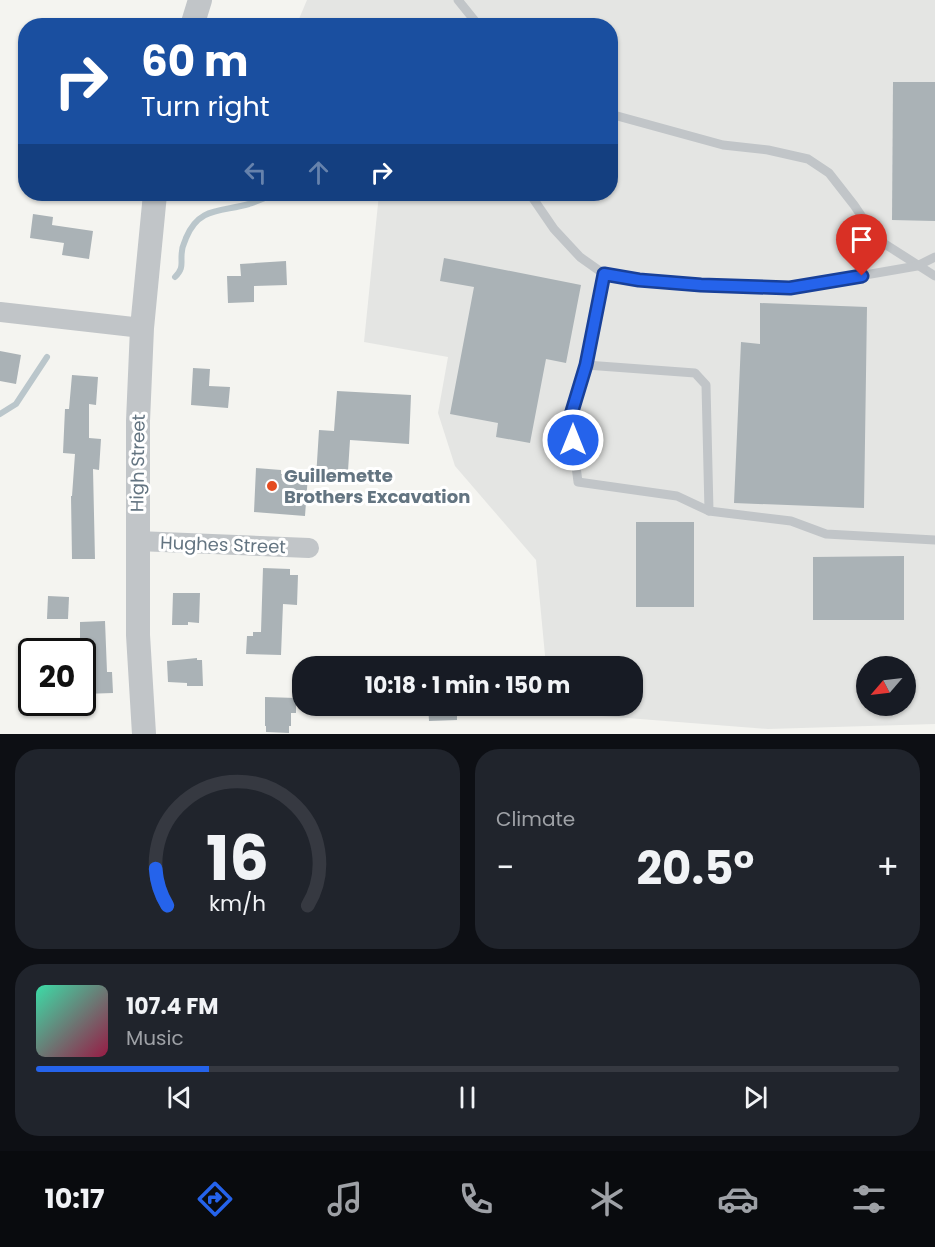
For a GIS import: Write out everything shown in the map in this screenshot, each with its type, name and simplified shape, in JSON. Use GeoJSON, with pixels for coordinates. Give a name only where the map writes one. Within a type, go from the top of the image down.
{"type":"FeatureCollection","features":[{"type":"Feature","properties":{"kind":"street"},"geometry":{"type":"LineString","coordinates":[[194,18],[200,0]]}},
{"type":"Feature","properties":{"kind":"street","name":"High Street"},"geometry":{"type":"LineString","coordinates":[[144,734],[138,635],[138,421],[142,328],[154,201]]}},
{"type":"Feature","properties":{"kind":"street"},"geometry":{"type":"LineString","coordinates":[[0,312],[142,328]]}},
{"type":"Feature","properties":{"kind":"street","name":"Hughes Street"},"geometry":{"type":"LineString","coordinates":[[137,541],[309,548]]}},
{"type":"Feature","properties":{"kind":"lane"},"geometry":{"type":"LineString","coordinates":[[458,0],[473,18]]}},
{"type":"Feature","properties":{"kind":"lane"},"geometry":{"type":"LineString","coordinates":[[618,116],[723,145],[768,150],[808,159],[828,173],[854,205],[876,239],[935,276]]}},
{"type":"Feature","properties":{"kind":"lane"},"geometry":{"type":"LineString","coordinates":[[535,201],[554,229],[580,257],[604,274],[639,280],[790,288],[917,266],[935,257]]}},
{"type":"Feature","properties":{"kind":"lane"},"geometry":{"type":"LineString","coordinates":[[604,274],[586,365],[570,418],[578,482],[677,496],[709,511],[791,520],[826,534],[935,540]]}},
{"type":"Feature","properties":{"kind":"lane"},"geometry":{"type":"LineString","coordinates":[[586,365],[695,373],[705,385],[709,511]]}},
{"type":"Feature","properties":{"kind":"shaded area"},"geometry":{"type":"Polygon","coordinates":[[[307,0],[935,0],[935,724],[768,729],[602,716],[643,716],[643,656],[545,656],[536,560],[455,466],[438,413],[448,357],[364,342],[378,201],[618,201],[618,18],[299,18],[307,0]]]}},
{"type":"Feature","properties":{"kind":"building"},"geometry":{"type":"Polygon","coordinates":[[[893,82],[935,82],[935,221],[892,220],[893,82]]]}},
{"type":"Feature","properties":{"kind":"building"},"geometry":{"type":"Polygon","coordinates":[[[33,214],[53,217],[52,225],[93,231],[89,259],[62,255],[64,243],[30,238],[33,214]]]}},
{"type":"Feature","properties":{"kind":"building"},"geometry":{"type":"Polygon","coordinates":[[[444,258],[581,285],[566,363],[546,359],[530,443],[496,437],[498,423],[450,414],[474,287],[440,281],[444,258]]]}},
{"type":"Feature","properties":{"kind":"building"},"geometry":{"type":"Polygon","coordinates":[[[286,261],[287,285],[254,286],[254,302],[228,303],[227,276],[241,276],[240,264],[286,261]]]}},
{"type":"Feature","properties":{"kind":"building"},"geometry":{"type":"Polygon","coordinates":[[[760,303],[867,307],[864,508],[734,503],[741,342],[760,344],[760,303]]]}},
{"type":"Feature","properties":{"kind":"building"},"geometry":{"type":"Polygon","coordinates":[[[0,351],[21,355],[16,384],[0,381],[0,351]]]}},
{"type":"Feature","properties":{"kind":"building"},"geometry":{"type":"Polygon","coordinates":[[[193,368],[210,369],[209,386],[230,387],[228,408],[191,405],[193,368]]]}},
{"type":"Feature","properties":{"kind":"building"},"geometry":{"type":"Polygon","coordinates":[[[72,375],[98,377],[96,405],[89,404],[89,438],[101,439],[99,470],[93,469],[95,559],[72,559],[71,496],[75,454],[63,453],[65,409],[69,409],[72,375]]]}},
{"type":"Feature","properties":{"kind":"building"},"geometry":{"type":"Polygon","coordinates":[[[337,391],[411,395],[409,444],[350,440],[348,471],[337,470],[337,479],[316,478],[319,430],[334,431],[337,391]]]}},
{"type":"Feature","properties":{"kind":"building","name":"Guillemette Brothers Excavation"},"geometry":{"type":"Polygon","coordinates":[[[256,468],[281,470],[281,474],[308,475],[305,516],[254,512],[256,468]]]}},
{"type":"Feature","properties":{"kind":"building"},"geometry":{"type":"Polygon","coordinates":[[[636,522],[694,522],[694,607],[636,607],[636,522]]]}},
{"type":"Feature","properties":{"kind":"building"},"geometry":{"type":"Polygon","coordinates":[[[904,556],[904,620],[813,620],[813,557],[904,556]]]}},
{"type":"Feature","properties":{"kind":"building"},"geometry":{"type":"Polygon","coordinates":[[[263,568],[290,569],[290,575],[298,575],[297,605],[283,604],[281,655],[246,654],[247,636],[253,636],[253,632],[261,632],[263,568]]]}},
{"type":"Feature","properties":{"kind":"building"},"geometry":{"type":"Polygon","coordinates":[[[173,593],[200,593],[199,623],[188,622],[188,625],[172,625],[173,593]]]}},
{"type":"Feature","properties":{"kind":"building"},"geometry":{"type":"Polygon","coordinates":[[[48,596],[69,597],[68,619],[47,619],[48,596]]]}},
{"type":"Feature","properties":{"kind":"building"},"geometry":{"type":"Polygon","coordinates":[[[105,621],[107,672],[112,672],[113,693],[96,694],[96,638],[80,638],[80,622],[105,621]]]}},
{"type":"Feature","properties":{"kind":"building"},"geometry":{"type":"Polygon","coordinates":[[[197,658],[197,660],[202,660],[203,686],[187,686],[187,683],[168,682],[167,661],[197,658]]]}},
{"type":"Feature","properties":{"kind":"building"},"geometry":{"type":"Polygon","coordinates":[[[265,697],[292,698],[289,733],[266,732],[265,697]]]}},
{"type":"Feature","properties":{"kind":"building"},"geometry":{"type":"Polygon","coordinates":[[[429,716],[457,716],[457,720],[429,721],[429,716]]]}},
{"type":"Feature","properties":{"kind":"waterway"},"geometry":{"type":"LineString","coordinates":[[175,277],[181,268],[182,249],[186,238],[198,220],[212,212],[257,201]]}},
{"type":"Feature","properties":{"kind":"waterway"},"geometry":{"type":"LineString","coordinates":[[0,414],[16,404],[47,357]]}},
{"type":"Feature","properties":{"kind":"place","name":"Guillemette Brothers Excavation"},"geometry":{"type":"Point","coordinates":[272,486]}},
{"type":"Feature","properties":{"kind":"route"},"geometry":{"type":"LineString","coordinates":[[573,440],[570,418],[586,365],[604,274],[639,280],[701,285],[790,288],[862,276]]}}]}
